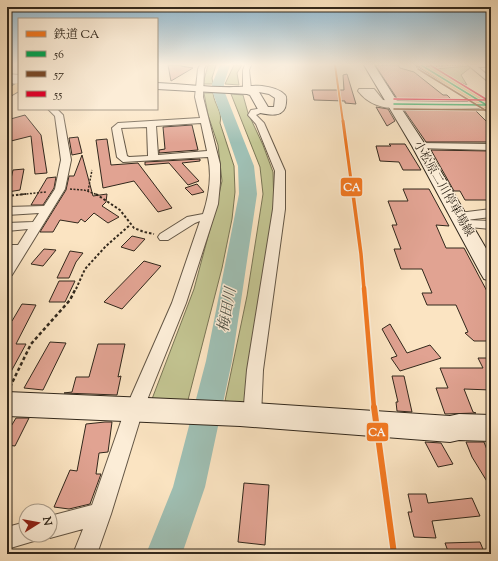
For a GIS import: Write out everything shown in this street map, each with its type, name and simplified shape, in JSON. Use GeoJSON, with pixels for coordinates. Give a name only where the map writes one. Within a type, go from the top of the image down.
{"type":"FeatureCollection","features":[{"type":"Feature","properties":{"kind":"main road"},"geometry":{"type":"LineString","coordinates":[[462,91],[488,106]]}},
{"type":"Feature","properties":{"kind":"street"},"geometry":{"type":"LineString","coordinates":[[85,554],[141,410],[208,216],[215,183],[213,154],[203,120],[199,97],[200,91]]}},
{"type":"Feature","properties":{"kind":"street"},"geometry":{"type":"LineString","coordinates":[[219,91],[253,97],[269,91]]}},
{"type":"Feature","properties":{"kind":"street"},"geometry":{"type":"LineString","coordinates":[[246,415],[279,209],[280,171],[260,123],[252,115],[254,112],[251,91]]}},
{"type":"Feature","properties":{"kind":"street"},"geometry":{"type":"LineString","coordinates":[[253,97],[269,112],[277,111],[280,109],[280,96],[270,91]]}},
{"type":"Feature","properties":{"kind":"street","name":"小松原二川停車場線"},"geometry":{"type":"LineString","coordinates":[[386,91],[419,146],[491,274]]}},
{"type":"Feature","properties":{"kind":"street"},"geometry":{"type":"LineString","coordinates":[[394,104],[488,106]]}},
{"type":"Feature","properties":{"kind":"street"},"geometry":{"type":"LineString","coordinates":[[7,272],[60,189],[66,160],[59,114],[53,110]]}},
{"type":"Feature","properties":{"kind":"street"},"geometry":{"type":"LineString","coordinates":[[203,120],[119,126],[116,128],[124,159],[213,154]]}},
{"type":"Feature","properties":{"kind":"street"},"geometry":{"type":"LineString","coordinates":[[152,123],[153,158]]}},
{"type":"Feature","properties":{"kind":"street"},"geometry":{"type":"LineString","coordinates":[[419,146],[491,147]]}},
{"type":"Feature","properties":{"kind":"street"},"geometry":{"type":"LineString","coordinates":[[7,211],[48,209]]}},
{"type":"Feature","properties":{"kind":"street"},"geometry":{"type":"LineString","coordinates":[[461,220],[491,213]]}},
{"type":"Feature","properties":{"kind":"street"},"geometry":{"type":"LineString","coordinates":[[164,236],[191,220],[208,216]]}},
{"type":"Feature","properties":{"kind":"street"},"geometry":{"type":"LineString","coordinates":[[461,220],[491,225]]}},
{"type":"Feature","properties":{"kind":"street"},"geometry":{"type":"LineString","coordinates":[[7,227],[36,225]]}},
{"type":"Feature","properties":{"kind":"street"},"geometry":{"type":"LineString","coordinates":[[7,249],[21,249]]}},
{"type":"Feature","properties":{"kind":"street"},"geometry":{"type":"LineString","coordinates":[[7,404],[246,415],[450,429],[459,427],[491,428]]}},
{"type":"Feature","properties":{"kind":"street"},"geometry":{"type":"LineString","coordinates":[[58,525],[100,514]]}},
{"type":"Feature","properties":{"kind":"street"},"geometry":{"type":"LineString","coordinates":[[7,538],[18,535]]}},
{"type":"Feature","properties":{"kind":"path"},"geometry":{"type":"LineString","coordinates":[[88,191],[92,170]]}},
{"type":"Feature","properties":{"kind":"path"},"geometry":{"type":"LineString","coordinates":[[7,196],[60,189],[84,189],[102,197],[121,211],[130,224],[143,232],[164,236]]}},
{"type":"Feature","properties":{"kind":"path"},"geometry":{"type":"LineString","coordinates":[[7,393],[31,344],[70,300],[85,269],[106,246],[130,224]]}},
{"type":"Feature","properties":{"kind":"green space"},"geometry":{"type":"Polygon","coordinates":[[[204,93],[213,93],[221,119],[220,123],[234,166],[235,192],[232,219],[222,268],[188,400],[152,399],[194,289],[222,181],[218,145],[208,115],[204,93]]]}},
{"type":"Feature","properties":{"kind":"green space"},"geometry":{"type":"Polygon","coordinates":[[[231,94],[243,95],[248,113],[263,145],[273,172],[274,209],[245,403],[225,401],[247,296],[263,194],[260,167],[231,94]]]}},
{"type":"Feature","properties":{"kind":"building"},"geometry":{"type":"Polygon","coordinates":[[[312,91],[352,91],[356,104],[345,103],[345,101],[314,100],[312,91]]]}},
{"type":"Feature","properties":{"kind":"building"},"geometry":{"type":"Polygon","coordinates":[[[392,91],[438,91],[443,95],[447,95],[452,100],[398,100],[392,91]]]}},
{"type":"Feature","properties":{"kind":"building"},"geometry":{"type":"Polygon","coordinates":[[[376,107],[388,109],[395,121],[387,126],[376,107]]]}},
{"type":"Feature","properties":{"kind":"building"},"geometry":{"type":"Polygon","coordinates":[[[404,110],[475,110],[491,126],[491,142],[426,142],[404,110]]]}},
{"type":"Feature","properties":{"kind":"building"},"geometry":{"type":"Polygon","coordinates":[[[25,115],[41,135],[47,173],[35,174],[31,136],[7,142],[7,120],[25,115]]]}},
{"type":"Feature","properties":{"kind":"building"},"geometry":{"type":"Polygon","coordinates":[[[192,125],[198,150],[159,153],[159,150],[165,149],[163,127],[192,125]]]}},
{"type":"Feature","properties":{"kind":"building"},"geometry":{"type":"Polygon","coordinates":[[[78,137],[82,153],[72,155],[69,138],[78,137]]]}},
{"type":"Feature","properties":{"kind":"building"},"geometry":{"type":"Polygon","coordinates":[[[107,139],[111,165],[138,163],[172,208],[158,212],[134,181],[103,188],[96,140],[107,139]]]}},
{"type":"Feature","properties":{"kind":"building"},"geometry":{"type":"Polygon","coordinates":[[[389,144],[405,144],[421,170],[403,170],[399,162],[380,161],[376,146],[391,146],[389,144]]]}},
{"type":"Feature","properties":{"kind":"building"},"geometry":{"type":"Polygon","coordinates":[[[431,150],[491,151],[491,200],[465,200],[460,191],[454,191],[431,150]]]}},
{"type":"Feature","properties":{"kind":"building"},"geometry":{"type":"Polygon","coordinates":[[[82,155],[93,196],[107,194],[106,202],[102,206],[119,217],[108,223],[94,213],[85,222],[81,219],[78,223],[60,220],[53,232],[40,232],[66,190],[69,176],[74,176],[82,155]]]}},
{"type":"Feature","properties":{"kind":"building"},"geometry":{"type":"Polygon","coordinates":[[[200,159],[200,161],[182,163],[199,181],[188,185],[169,163],[145,165],[145,162],[200,159]]]}},
{"type":"Feature","properties":{"kind":"building"},"geometry":{"type":"Polygon","coordinates":[[[24,169],[20,190],[8,192],[13,170],[24,169]]]}},
{"type":"Feature","properties":{"kind":"building"},"geometry":{"type":"Polygon","coordinates":[[[56,177],[54,188],[43,205],[31,205],[47,178],[56,177]]]}},
{"type":"Feature","properties":{"kind":"building"},"geometry":{"type":"Polygon","coordinates":[[[197,184],[204,192],[192,195],[185,188],[197,184]]]}},
{"type":"Feature","properties":{"kind":"building"},"geometry":{"type":"Polygon","coordinates":[[[403,189],[429,189],[449,226],[436,225],[446,248],[464,248],[489,295],[491,295],[491,341],[474,341],[465,333],[468,332],[456,305],[427,305],[422,293],[432,293],[422,269],[401,269],[394,249],[401,249],[392,225],[397,225],[388,201],[408,201],[403,189]]]}},
{"type":"Feature","properties":{"kind":"building"},"geometry":{"type":"Polygon","coordinates":[[[132,236],[145,239],[134,251],[121,247],[132,236]]]}},
{"type":"Feature","properties":{"kind":"building"},"geometry":{"type":"Polygon","coordinates":[[[44,249],[56,250],[43,266],[31,264],[44,249]]]}},
{"type":"Feature","properties":{"kind":"building"},"geometry":{"type":"Polygon","coordinates":[[[70,251],[83,253],[76,262],[69,278],[57,278],[70,251]]]}},
{"type":"Feature","properties":{"kind":"building"},"geometry":{"type":"Polygon","coordinates":[[[144,261],[161,266],[122,309],[104,302],[144,261]]]}},
{"type":"Feature","properties":{"kind":"building"},"geometry":{"type":"Polygon","coordinates":[[[59,281],[75,281],[65,302],[49,302],[59,281]]]}},
{"type":"Feature","properties":{"kind":"building"},"geometry":{"type":"Polygon","coordinates":[[[22,304],[36,305],[16,344],[26,344],[7,379],[7,321],[12,321],[22,304]]]}},
{"type":"Feature","properties":{"kind":"building"},"geometry":{"type":"Polygon","coordinates":[[[390,324],[407,353],[430,345],[441,358],[400,371],[391,358],[397,356],[382,329],[390,324]]]}},
{"type":"Feature","properties":{"kind":"building"},"geometry":{"type":"Polygon","coordinates":[[[50,342],[66,343],[43,390],[24,388],[50,342]]]}},
{"type":"Feature","properties":{"kind":"building"},"geometry":{"type":"Polygon","coordinates":[[[98,344],[125,344],[118,377],[121,376],[117,395],[64,393],[72,392],[76,377],[89,377],[98,344]]]}},
{"type":"Feature","properties":{"kind":"building"},"geometry":{"type":"Polygon","coordinates":[[[478,358],[491,358],[491,390],[464,389],[473,412],[476,413],[445,414],[436,388],[448,388],[440,368],[483,368],[478,358]]]}},
{"type":"Feature","properties":{"kind":"building"},"geometry":{"type":"Polygon","coordinates":[[[392,376],[404,376],[412,412],[397,411],[396,402],[398,402],[392,376]]]}},
{"type":"Feature","properties":{"kind":"building"},"geometry":{"type":"Polygon","coordinates":[[[16,418],[29,418],[15,446],[7,445],[7,433],[16,418]]]}},
{"type":"Feature","properties":{"kind":"building"},"geometry":{"type":"Polygon","coordinates":[[[112,422],[108,452],[99,453],[96,474],[101,474],[90,504],[69,509],[58,508],[58,503],[56,503],[70,470],[77,471],[86,424],[112,422]]]}},
{"type":"Feature","properties":{"kind":"building"},"geometry":{"type":"Polygon","coordinates":[[[425,442],[441,443],[453,464],[438,467],[425,442]]]}},
{"type":"Feature","properties":{"kind":"building"},"geometry":{"type":"Polygon","coordinates":[[[466,442],[484,442],[491,460],[491,488],[472,457],[466,442]]]}},
{"type":"Feature","properties":{"kind":"building"},"geometry":{"type":"Polygon","coordinates":[[[244,483],[269,485],[265,545],[238,542],[244,483]]]}},
{"type":"Feature","properties":{"kind":"building"},"geometry":{"type":"Polygon","coordinates":[[[408,494],[426,494],[428,503],[472,498],[480,516],[432,521],[436,538],[414,537],[408,512],[412,512],[408,494]]]}},
{"type":"Feature","properties":{"kind":"building"},"geometry":{"type":"Polygon","coordinates":[[[480,542],[485,554],[449,554],[445,543],[480,542]]]}},
{"type":"Feature","properties":{"kind":"waterway","name":"梅田川"},"geometry":{"type":"LineString","coordinates":[[164,554],[189,487],[219,361],[248,194],[246,166],[219,91]]}},
{"type":"Feature","properties":{"kind":"rail line","name":"CA"},"geometry":{"type":"LineString","coordinates":[[339,91],[361,254],[371,388],[394,554]]}},
{"type":"Feature","properties":{"kind":"transit line","name":"57"},"geometry":{"type":"LineString","coordinates":[[454,91],[485,110]]}},
{"type":"Feature","properties":{"kind":"transit line","name":"56"},"geometry":{"type":"LineString","coordinates":[[464,91],[488,106]]}},
{"type":"Feature","properties":{"kind":"transit line","name":"55"},"geometry":{"type":"LineString","coordinates":[[473,91],[489,101]]}},
{"type":"Feature","properties":{"kind":"transit line","name":"55"},"geometry":{"type":"LineString","coordinates":[[394,99],[486,100]]}},
{"type":"Feature","properties":{"kind":"transit line","name":"56"},"geometry":{"type":"LineString","coordinates":[[394,104],[486,105]]}},
{"type":"Feature","properties":{"kind":"transit line","name":"57"},"geometry":{"type":"LineString","coordinates":[[394,109],[486,110]]}}]}
